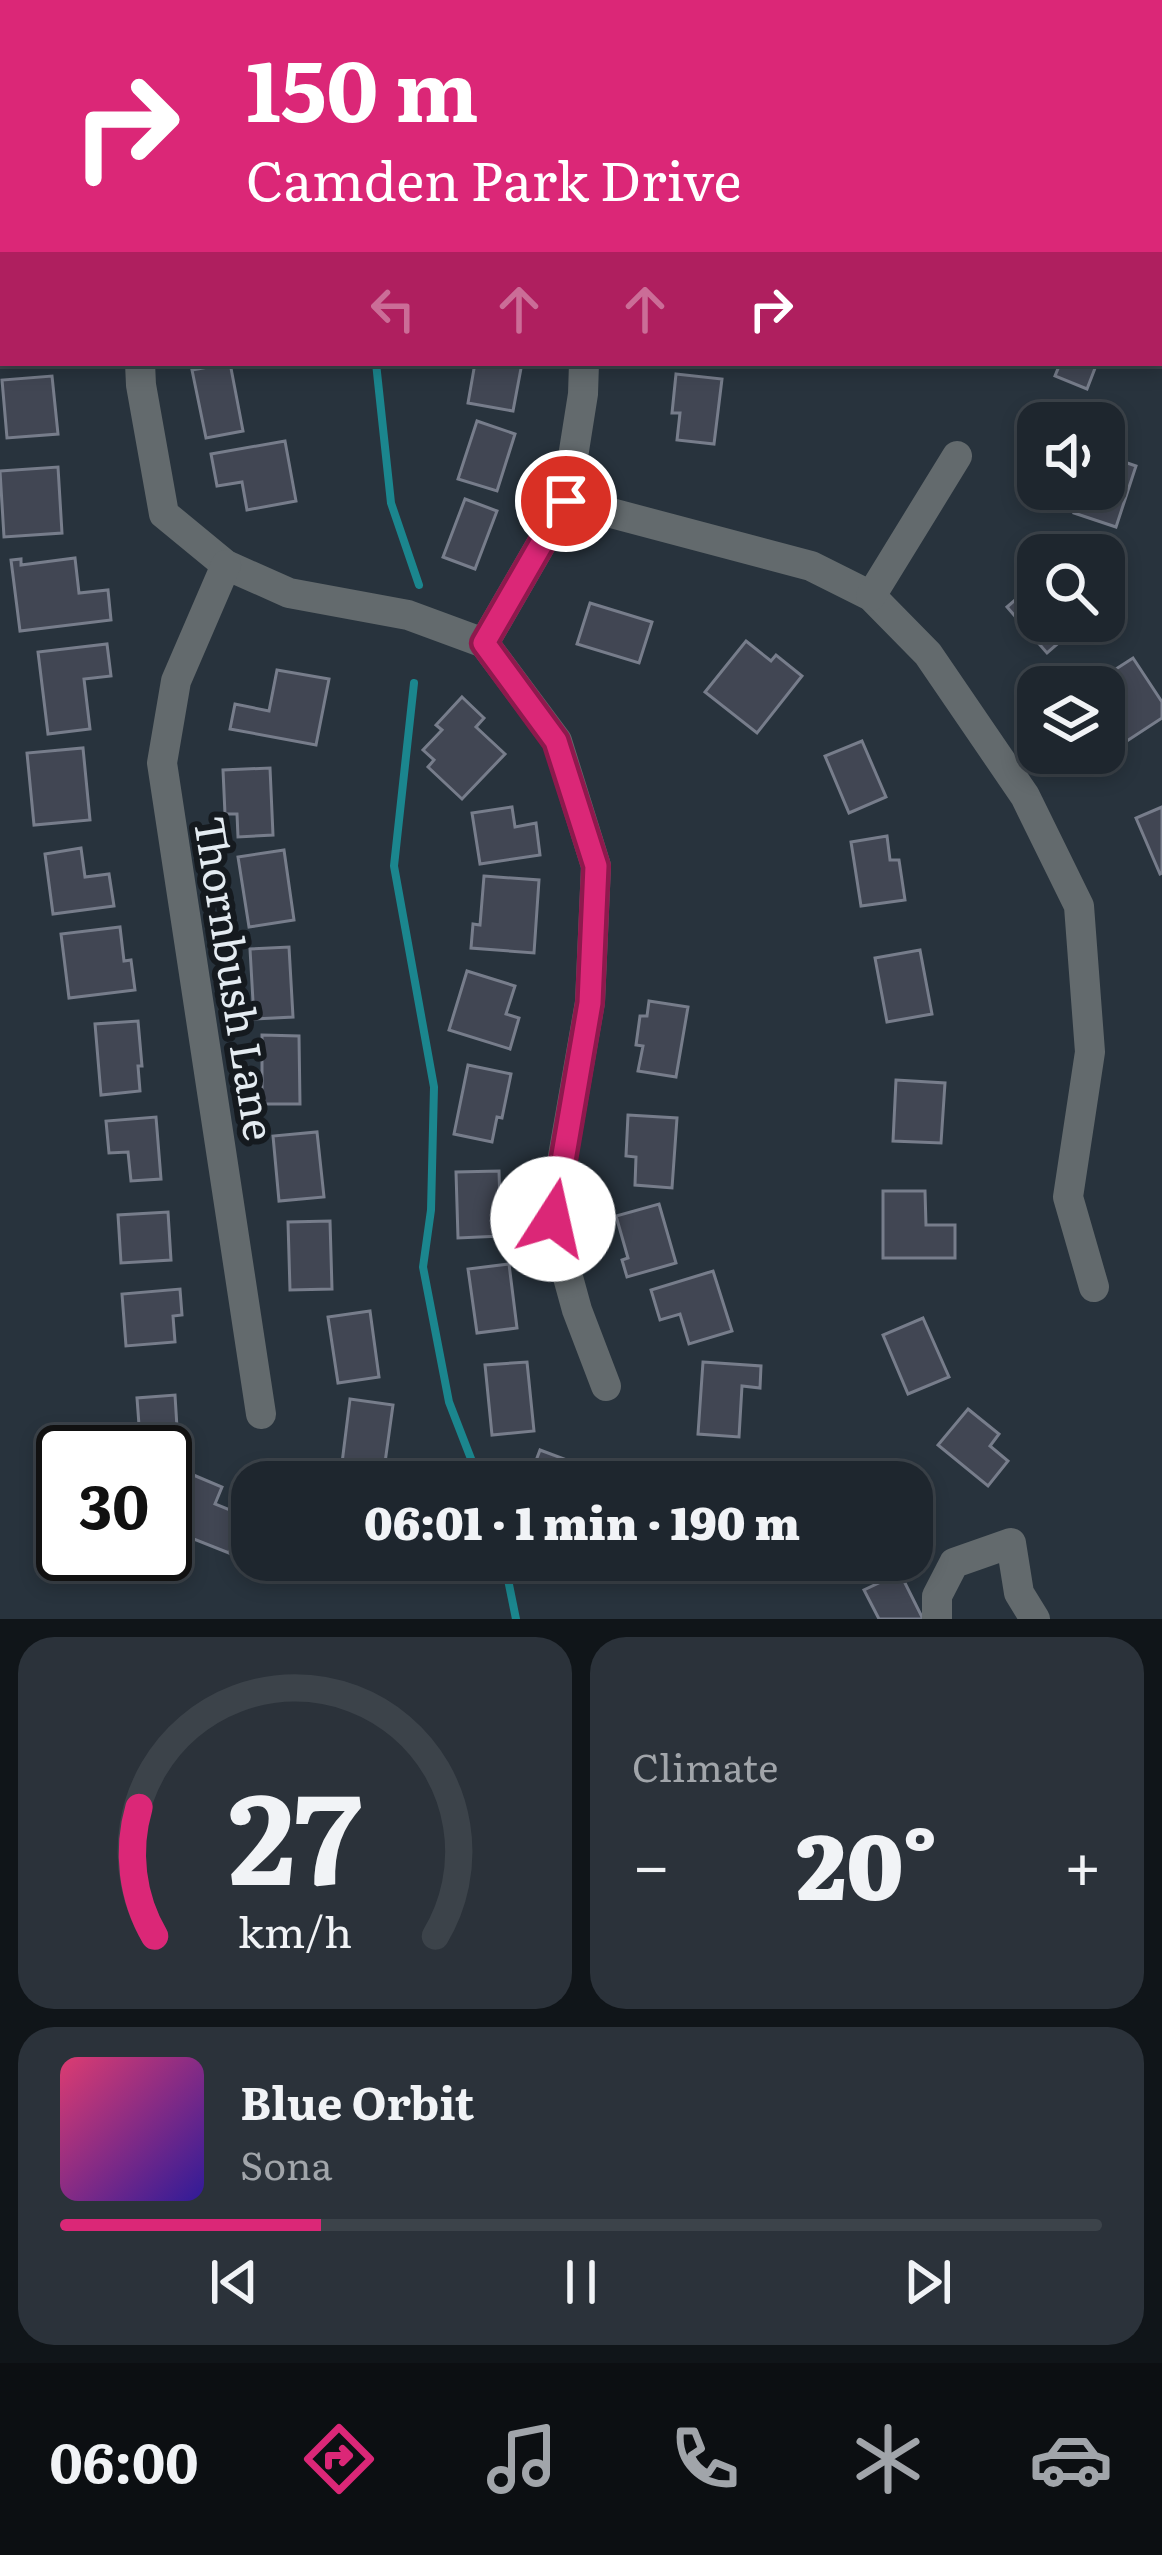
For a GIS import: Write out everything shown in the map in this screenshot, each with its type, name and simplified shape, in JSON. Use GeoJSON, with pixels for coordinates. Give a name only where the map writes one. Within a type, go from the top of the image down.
{"type":"FeatureCollection","features":[{"type":"Feature","properties":{"kind":"street"},"geometry":{"type":"LineString","coordinates":[[140,366],[164,514],[226,565],[289,593],[408,615],[484,643],[556,741],[596,866],[590,1003],[553,1219],[577,1310],[606,1386]]}},
{"type":"Feature","properties":{"kind":"street"},"geometry":{"type":"LineString","coordinates":[[484,643],[566,501],[584,366]]}},
{"type":"Feature","properties":{"kind":"street"},"geometry":{"type":"LineString","coordinates":[[872,596],[957,456]]}},
{"type":"Feature","properties":{"kind":"street"},"geometry":{"type":"LineString","coordinates":[[566,501],[811,566],[872,596],[928,654],[1025,796],[1079,906],[1090,1052],[1068,1197],[1094,1286]]}},
{"type":"Feature","properties":{"kind":"street","name":"Thornbush Lane"},"geometry":{"type":"LineString","coordinates":[[226,565],[176,681],[162,763],[261,1414]]}},
{"type":"Feature","properties":{"kind":"street"},"geometry":{"type":"LineString","coordinates":[[938,1619],[937,1596],[954,1563],[1011,1543],[1019,1593],[1035,1619]]}},
{"type":"Feature","properties":{"kind":"building"},"geometry":{"type":"Polygon","coordinates":[[[231,366],[243,431],[206,438],[192,370],[231,366]]]}},
{"type":"Feature","properties":{"kind":"building"},"geometry":{"type":"Polygon","coordinates":[[[474,366],[521,366],[513,411],[468,403],[474,366]]]}},
{"type":"Feature","properties":{"kind":"building"},"geometry":{"type":"Polygon","coordinates":[[[1059,366],[1096,366],[1087,389],[1055,376],[1059,366]]]}},
{"type":"Feature","properties":{"kind":"building"},"geometry":{"type":"Polygon","coordinates":[[[676,374],[722,379],[714,444],[677,440],[680,413],[672,413],[676,374]]]}},
{"type":"Feature","properties":{"kind":"building"},"geometry":{"type":"Polygon","coordinates":[[[52,376],[58,434],[7,438],[2,380],[52,376]]]}},
{"type":"Feature","properties":{"kind":"building"},"geometry":{"type":"Polygon","coordinates":[[[477,421],[515,434],[497,491],[458,479],[477,421]]]}},
{"type":"Feature","properties":{"kind":"building"},"geometry":{"type":"Polygon","coordinates":[[[285,441],[296,501],[247,510],[242,482],[217,486],[211,454],[285,441]]]}},
{"type":"Feature","properties":{"kind":"building"},"geometry":{"type":"Polygon","coordinates":[[[1125,462],[1136,466],[1125,500],[1125,462]]]}},
{"type":"Feature","properties":{"kind":"building"},"geometry":{"type":"Polygon","coordinates":[[[58,467],[62,533],[4,537],[0,471],[58,467]]]}},
{"type":"Feature","properties":{"kind":"building"},"geometry":{"type":"Polygon","coordinates":[[[465,499],[497,511],[475,569],[443,557],[465,499]]]}},
{"type":"Feature","properties":{"kind":"building"},"geometry":{"type":"Polygon","coordinates":[[[1075,510],[1122,510],[1116,527],[1075,510]]]}},
{"type":"Feature","properties":{"kind":"building"},"geometry":{"type":"Polygon","coordinates":[[[75,558],[79,593],[108,590],[111,620],[20,631],[11,560],[21,559],[21,565],[75,558]]]}},
{"type":"Feature","properties":{"kind":"building"},"geometry":{"type":"Polygon","coordinates":[[[1017,598],[1017,618],[1007,607],[1017,598]]]}},
{"type":"Feature","properties":{"kind":"building"},"geometry":{"type":"Polygon","coordinates":[[[590,603],[652,622],[639,663],[577,644],[590,603]]]}},
{"type":"Feature","properties":{"kind":"building"},"geometry":{"type":"Polygon","coordinates":[[[746,641],[771,661],[776,655],[802,676],[757,733],[705,692],[746,641]]]}},
{"type":"Feature","properties":{"kind":"building"},"geometry":{"type":"Polygon","coordinates":[[[1037,642],[1060,642],[1047,653],[1037,642]]]}},
{"type":"Feature","properties":{"kind":"building"},"geometry":{"type":"Polygon","coordinates":[[[107,644],[111,676],[84,679],[90,729],[48,734],[38,652],[107,644]]]}},
{"type":"Feature","properties":{"kind":"building"},"geometry":{"type":"Polygon","coordinates":[[[1133,658],[1162,702],[1162,718],[1125,742],[1125,666],[1121,666],[1133,658]]]}},
{"type":"Feature","properties":{"kind":"building"},"geometry":{"type":"Polygon","coordinates":[[[277,670],[329,679],[316,745],[230,729],[235,704],[269,711],[277,670]]]}},
{"type":"Feature","properties":{"kind":"building"},"geometry":{"type":"Polygon","coordinates":[[[462,697],[484,718],[476,727],[505,754],[462,799],[428,767],[434,760],[423,750],[442,730],[436,725],[462,697]]]}},
{"type":"Feature","properties":{"kind":"building"},"geometry":{"type":"Polygon","coordinates":[[[862,741],[886,797],[849,813],[825,756],[862,741]]]}},
{"type":"Feature","properties":{"kind":"building"},"geometry":{"type":"Polygon","coordinates":[[[83,748],[90,820],[34,825],[27,753],[83,748]]]}},
{"type":"Feature","properties":{"kind":"building"},"geometry":{"type":"Polygon","coordinates":[[[270,768],[273,835],[238,837],[237,814],[225,814],[223,770],[270,768]]]}},
{"type":"Feature","properties":{"kind":"building"},"geometry":{"type":"Polygon","coordinates":[[[512,807],[515,827],[536,823],[540,855],[480,864],[472,813],[512,807]]]}},
{"type":"Feature","properties":{"kind":"building"},"geometry":{"type":"Polygon","coordinates":[[[1162,807],[1162,873],[1160,874],[1136,818],[1162,807]]]}},
{"type":"Feature","properties":{"kind":"building"},"geometry":{"type":"Polygon","coordinates":[[[887,836],[890,860],[899,860],[905,900],[861,906],[851,842],[887,836]]]}},
{"type":"Feature","properties":{"kind":"building"},"geometry":{"type":"Polygon","coordinates":[[[81,848],[85,877],[109,874],[114,906],[53,914],[45,854],[81,848]]]}},
{"type":"Feature","properties":{"kind":"building"},"geometry":{"type":"Polygon","coordinates":[[[284,850],[294,920],[249,927],[238,857],[284,850]]]}},
{"type":"Feature","properties":{"kind":"building"},"geometry":{"type":"Polygon","coordinates":[[[484,876],[539,880],[534,953],[471,948],[473,924],[480,925],[484,876]]]}},
{"type":"Feature","properties":{"kind":"building"},"geometry":{"type":"Polygon","coordinates":[[[120,927],[124,961],[131,960],[135,990],[69,998],[61,934],[120,927]]]}},
{"type":"Feature","properties":{"kind":"building"},"geometry":{"type":"Polygon","coordinates":[[[289,947],[293,1017],[254,1019],[250,949],[289,947]]]}},
{"type":"Feature","properties":{"kind":"building"},"geometry":{"type":"Polygon","coordinates":[[[920,950],[932,1014],[887,1022],[875,958],[920,950]]]}},
{"type":"Feature","properties":{"kind":"building"},"geometry":{"type":"Polygon","coordinates":[[[467,971],[515,986],[506,1014],[519,1018],[510,1049],[449,1030],[467,971]]]}},
{"type":"Feature","properties":{"kind":"building"},"geometry":{"type":"Polygon","coordinates":[[[649,1001],[688,1007],[676,1077],[638,1071],[643,1046],[636,1045],[640,1016],[647,1016],[649,1001]]]}},
{"type":"Feature","properties":{"kind":"building"},"geometry":{"type":"Polygon","coordinates":[[[138,1021],[140,1091],[101,1095],[95,1024],[138,1021]]]}},
{"type":"Feature","properties":{"kind":"building"},"geometry":{"type":"Polygon","coordinates":[[[262,1035],[299,1036],[300,1104],[262,1104],[262,1035]]]}},
{"type":"Feature","properties":{"kind":"building"},"geometry":{"type":"Polygon","coordinates":[[[468,1065],[511,1074],[492,1142],[454,1134],[468,1065]]]}},
{"type":"Feature","properties":{"kind":"building"},"geometry":{"type":"Polygon","coordinates":[[[896,1080],[945,1083],[941,1143],[893,1141],[896,1080]]]}},
{"type":"Feature","properties":{"kind":"building"},"geometry":{"type":"Polygon","coordinates":[[[628,1115],[677,1118],[672,1188],[635,1185],[636,1157],[626,1156],[628,1115]]]}},
{"type":"Feature","properties":{"kind":"building"},"geometry":{"type":"Polygon","coordinates":[[[156,1117],[161,1179],[131,1181],[128,1152],[109,1153],[106,1121],[156,1117]]]}},
{"type":"Feature","properties":{"kind":"building"},"geometry":{"type":"Polygon","coordinates":[[[317,1132],[324,1197],[279,1201],[273,1136],[317,1132]]]}},
{"type":"Feature","properties":{"kind":"building"},"geometry":{"type":"Polygon","coordinates":[[[499,1171],[501,1236],[458,1238],[456,1172],[499,1171]]]}},
{"type":"Feature","properties":{"kind":"building"},"geometry":{"type":"Polygon","coordinates":[[[883,1191],[925,1191],[926,1225],[955,1225],[955,1258],[883,1258],[883,1191]]]}},
{"type":"Feature","properties":{"kind":"building"},"geometry":{"type":"Polygon","coordinates":[[[659,1204],[676,1263],[627,1277],[622,1260],[628,1258],[616,1216],[659,1204]]]}},
{"type":"Feature","properties":{"kind":"building"},"geometry":{"type":"Polygon","coordinates":[[[168,1212],[171,1260],[121,1263],[118,1215],[168,1212]]]}},
{"type":"Feature","properties":{"kind":"building"},"geometry":{"type":"Polygon","coordinates":[[[330,1221],[332,1289],[290,1290],[288,1222],[330,1221]]]}},
{"type":"Feature","properties":{"kind":"building"},"geometry":{"type":"Polygon","coordinates":[[[509,1264],[517,1328],[477,1333],[468,1269],[509,1264]]]}},
{"type":"Feature","properties":{"kind":"building"},"geometry":{"type":"Polygon","coordinates":[[[713,1271],[732,1331],[689,1344],[680,1314],[660,1320],[651,1290],[713,1271]]]}},
{"type":"Feature","properties":{"kind":"building"},"geometry":{"type":"Polygon","coordinates":[[[180,1289],[182,1315],[173,1316],[175,1342],[126,1346],[122,1294],[180,1289]]]}},
{"type":"Feature","properties":{"kind":"building"},"geometry":{"type":"Polygon","coordinates":[[[370,1311],[379,1377],[338,1383],[328,1317],[370,1311]]]}},
{"type":"Feature","properties":{"kind":"building"},"geometry":{"type":"Polygon","coordinates":[[[923,1318],[949,1377],[908,1394],[883,1335],[923,1318]]]}},
{"type":"Feature","properties":{"kind":"building"},"geometry":{"type":"Polygon","coordinates":[[[527,1362],[534,1431],[492,1435],[485,1365],[527,1362]]]}},
{"type":"Feature","properties":{"kind":"building"},"geometry":{"type":"Polygon","coordinates":[[[703,1362],[761,1366],[760,1388],[742,1386],[739,1437],[698,1434],[703,1362]]]}},
{"type":"Feature","properties":{"kind":"building"},"geometry":{"type":"Polygon","coordinates":[[[175,1395],[177,1425],[139,1425],[137,1398],[175,1395]]]}},
{"type":"Feature","properties":{"kind":"building"},"geometry":{"type":"Polygon","coordinates":[[[350,1399],[393,1405],[385,1461],[342,1461],[350,1399]]]}},
{"type":"Feature","properties":{"kind":"building"},"geometry":{"type":"Polygon","coordinates":[[[968,1409],[999,1434],[990,1446],[1008,1461],[988,1486],[938,1445],[968,1409]]]}},
{"type":"Feature","properties":{"kind":"building"},"geometry":{"type":"Polygon","coordinates":[[[540,1450],[567,1460],[567,1461],[536,1461],[540,1450]]]}},
{"type":"Feature","properties":{"kind":"building"},"geometry":{"type":"Polygon","coordinates":[[[192,1474],[222,1487],[215,1504],[231,1510],[231,1548],[229,1553],[192,1542],[192,1474]]]}},
{"type":"Feature","properties":{"kind":"building"},"geometry":{"type":"Polygon","coordinates":[[[883,1581],[904,1581],[923,1619],[879,1619],[864,1590],[883,1581]]]}},
{"type":"Feature","properties":{"kind":"waterway"},"geometry":{"type":"LineString","coordinates":[[376,366],[391,503],[419,585]]}},
{"type":"Feature","properties":{"kind":"waterway"},"geometry":{"type":"LineString","coordinates":[[414,683],[394,866],[434,1087],[431,1210],[423,1267],[449,1402],[472,1461]]}},
{"type":"Feature","properties":{"kind":"waterway"},"geometry":{"type":"LineString","coordinates":[[508,1581],[516,1619]]}},
{"type":"Feature","properties":{"kind":"route"},"geometry":{"type":"LineString","coordinates":[[553,1219],[590,1003],[596,866],[556,741],[484,643],[566,501]]}}]}
